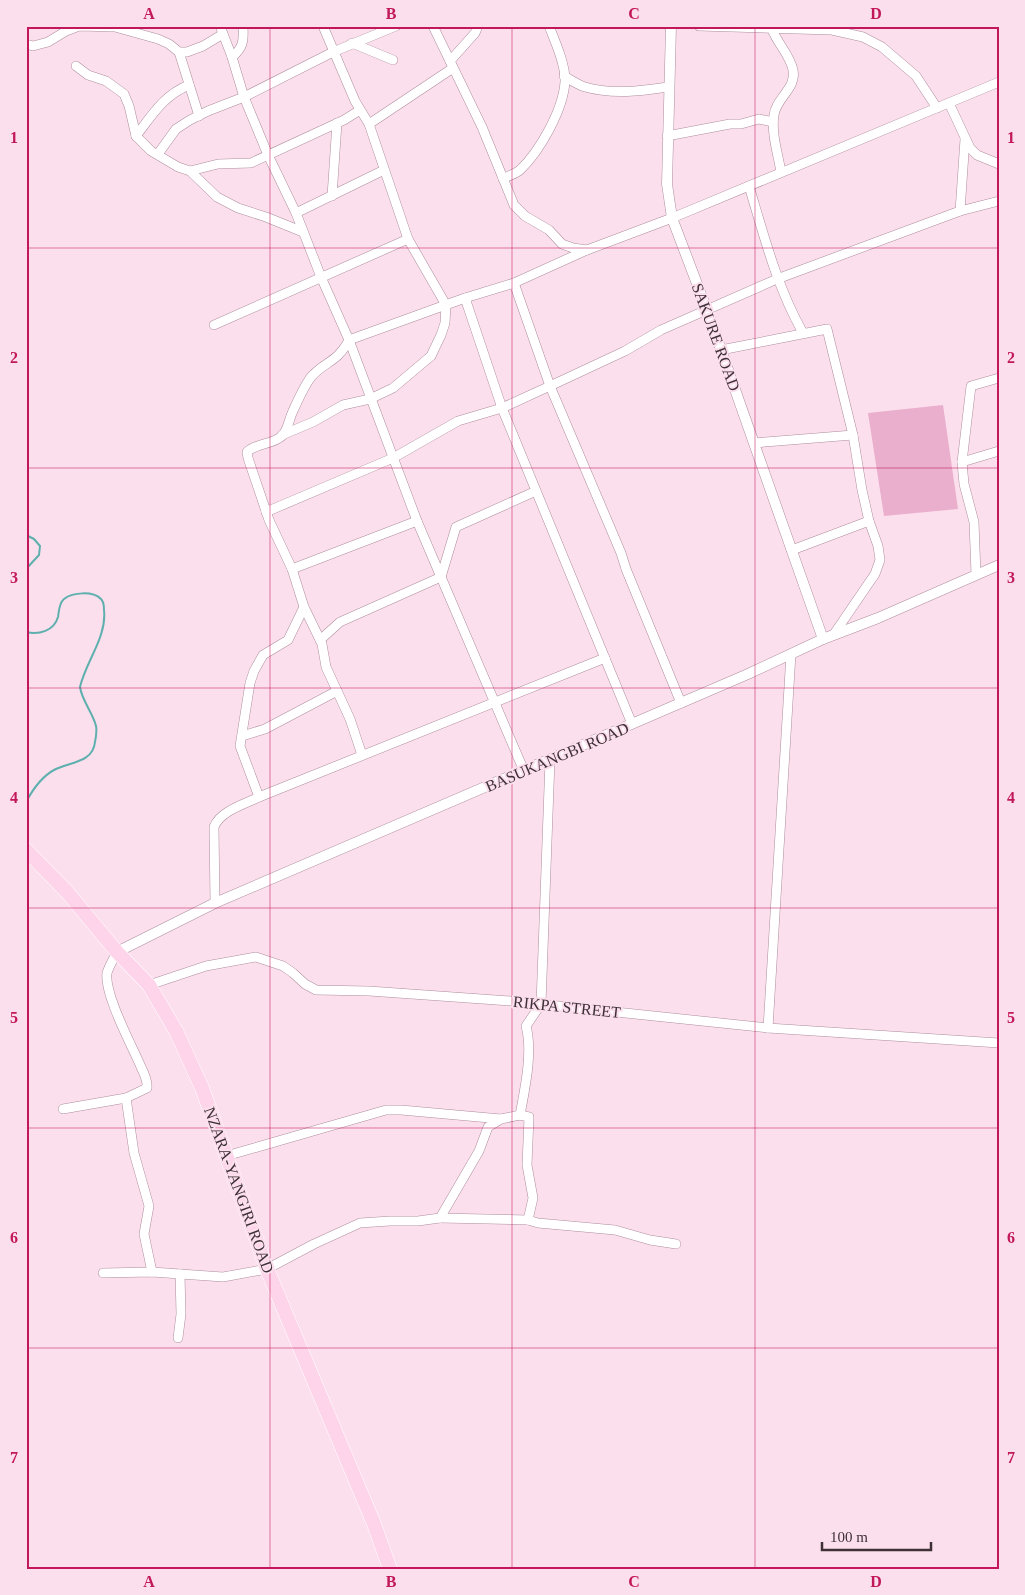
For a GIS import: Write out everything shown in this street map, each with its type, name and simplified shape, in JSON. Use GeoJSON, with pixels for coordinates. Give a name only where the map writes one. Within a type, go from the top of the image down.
{"type":"FeatureCollection","features":[{"type":"Feature","properties":{"kind":"main road","name":"NZARA-YANGIRI ROAD"},"geometry":{"type":"LineString","coordinates":[[26,850],[68,893],[117,952],[149,985],[176,1031],[202,1088],[267,1269],[374,1524],[390,1569]]}},
{"type":"Feature","properties":{"kind":"street"},"geometry":{"type":"LineString","coordinates":[[26,44],[33,46],[48,42],[66,31],[79,26],[115,27],[158,39],[169,44],[179,52],[199,116]]}},
{"type":"Feature","properties":{"kind":"street"},"geometry":{"type":"LineString","coordinates":[[232,57],[242,47],[244,38],[243,26]]}},
{"type":"Feature","properties":{"kind":"street"},"geometry":{"type":"LineString","coordinates":[[322,26],[360,110],[369,124],[408,238],[446,305],[445,323],[431,356],[393,388],[370,399],[343,405],[313,422],[274,440],[251,448],[248,452],[248,458],[266,512],[292,569],[304,607],[324,649],[326,667],[350,719],[362,755]]}},
{"type":"Feature","properties":{"kind":"street"},"geometry":{"type":"LineString","coordinates":[[158,154],[176,129],[199,116],[244,97],[352,43],[396,26]]}},
{"type":"Feature","properties":{"kind":"street"},"geometry":{"type":"LineString","coordinates":[[369,124],[452,65],[478,26]]}},
{"type":"Feature","properties":{"kind":"street"},"geometry":{"type":"LineString","coordinates":[[503,179],[518,171],[543,140],[557,115],[565,81],[556,43],[549,26]]}},
{"type":"Feature","properties":{"kind":"street","name":"SAKURE ROAD"},"geometry":{"type":"LineString","coordinates":[[671,26],[667,184],[672,218],[707,310],[823,639]]}},
{"type":"Feature","properties":{"kind":"street"},"geometry":{"type":"LineString","coordinates":[[699,26],[832,30],[863,37],[882,47],[916,76],[937,108]]}},
{"type":"Feature","properties":{"kind":"street"},"geometry":{"type":"LineString","coordinates":[[435,28],[482,127],[514,205],[525,216],[549,230],[562,244],[587,250]]}},
{"type":"Feature","properties":{"kind":"street"},"geometry":{"type":"LineString","coordinates":[[772,28],[775,39],[787,56],[793,70],[790,88],[780,99],[774,112],[773,122],[781,172]]}},
{"type":"Feature","properties":{"kind":"street"},"geometry":{"type":"LineString","coordinates":[[179,52],[187,52],[203,46],[221,30],[232,57],[244,97],[268,155],[296,213],[321,277],[349,340],[416,521],[524,771]]}},
{"type":"Feature","properties":{"kind":"street"},"geometry":{"type":"LineString","coordinates":[[352,43],[393,60]]}},
{"type":"Feature","properties":{"kind":"street"},"geometry":{"type":"LineString","coordinates":[[76,66],[88,75],[106,81],[124,94],[136,136],[146,147],[178,167],[190,171],[217,197],[224,201],[303,232]]}},
{"type":"Feature","properties":{"kind":"street"},"geometry":{"type":"LineString","coordinates":[[564,76],[583,87],[614,91],[634,92],[668,87]]}},
{"type":"Feature","properties":{"kind":"street"},"geometry":{"type":"LineString","coordinates":[[282,435],[310,378],[338,357],[349,340],[465,298],[514,283],[587,250],[672,218],[999,82]]}},
{"type":"Feature","properties":{"kind":"street"},"geometry":{"type":"LineString","coordinates":[[136,136],[156,109],[171,94],[189,85]]}},
{"type":"Feature","properties":{"kind":"street"},"geometry":{"type":"LineString","coordinates":[[949,103],[970,148],[977,155],[999,164]]}},
{"type":"Feature","properties":{"kind":"street"},"geometry":{"type":"LineString","coordinates":[[190,171],[218,164],[251,163],[337,123],[360,110]]}},
{"type":"Feature","properties":{"kind":"street"},"geometry":{"type":"LineString","coordinates":[[667,136],[759,119],[773,122]]}},
{"type":"Feature","properties":{"kind":"street"},"geometry":{"type":"LineString","coordinates":[[332,196],[337,123]]}},
{"type":"Feature","properties":{"kind":"street"},"geometry":{"type":"LineString","coordinates":[[960,211],[966,137]]}},
{"type":"Feature","properties":{"kind":"street"},"geometry":{"type":"LineString","coordinates":[[296,213],[384,170]]}},
{"type":"Feature","properties":{"kind":"street"},"geometry":{"type":"LineString","coordinates":[[749,186],[777,279],[791,313],[803,333]]}},
{"type":"Feature","properties":{"kind":"street"},"geometry":{"type":"LineString","coordinates":[[266,512],[393,458],[458,420],[502,408],[625,351],[661,330],[777,279],[960,211],[999,201]]}},
{"type":"Feature","properties":{"kind":"street"},"geometry":{"type":"LineString","coordinates":[[214,325],[408,238]]}},
{"type":"Feature","properties":{"kind":"street"},"geometry":{"type":"LineString","coordinates":[[514,283],[550,386],[621,552],[681,703]]}},
{"type":"Feature","properties":{"kind":"street"},"geometry":{"type":"LineString","coordinates":[[465,298],[502,408],[632,724]]}},
{"type":"Feature","properties":{"kind":"street"},"geometry":{"type":"LineString","coordinates":[[721,350],[827,329],[853,435],[869,521],[878,546],[880,560],[875,574],[834,634]]}},
{"type":"Feature","properties":{"kind":"street"},"geometry":{"type":"LineString","coordinates":[[976,574],[974,522],[964,484],[962,462],[971,386],[999,378]]}},
{"type":"Feature","properties":{"kind":"street"},"geometry":{"type":"LineString","coordinates":[[754,443],[853,435]]}},
{"type":"Feature","properties":{"kind":"street"},"geometry":{"type":"LineString","coordinates":[[962,462],[999,451]]}},
{"type":"Feature","properties":{"kind":"street"},"geometry":{"type":"LineString","coordinates":[[320,640],[340,622],[440,577],[456,527],[536,491]]}},
{"type":"Feature","properties":{"kind":"street"},"geometry":{"type":"LineString","coordinates":[[292,569],[416,521]]}},
{"type":"Feature","properties":{"kind":"street"},"geometry":{"type":"LineString","coordinates":[[792,550],[869,521]]}},
{"type":"Feature","properties":{"kind":"street","name":"BASUKANGBI ROAD"},"geometry":{"type":"LineString","coordinates":[[117,952],[214,903],[550,760],[834,634],[878,618],[999,565]]}},
{"type":"Feature","properties":{"kind":"street"},"geometry":{"type":"LineString","coordinates":[[259,797],[241,751],[247,698],[254,671],[263,655],[288,640],[304,607]]}},
{"type":"Feature","properties":{"kind":"street"},"geometry":{"type":"LineString","coordinates":[[768,1028],[791,654]]}},
{"type":"Feature","properties":{"kind":"street"},"geometry":{"type":"LineString","coordinates":[[214,903],[214,826],[216,821],[225,814],[259,797],[493,701],[605,658]]}},
{"type":"Feature","properties":{"kind":"street"},"geometry":{"type":"LineString","coordinates":[[242,736],[265,729],[337,691]]}},
{"type":"Feature","properties":{"kind":"street"},"geometry":{"type":"LineString","coordinates":[[520,1115],[525,1086],[528,1037],[526,1026],[541,1004],[550,760]]}},
{"type":"Feature","properties":{"kind":"street"},"geometry":{"type":"LineString","coordinates":[[63,1108],[126,1098],[143,1091],[148,1085],[136,1054],[124,1031],[109,990],[107,972],[117,952]]}},
{"type":"Feature","properties":{"kind":"street","name":"RIKPA STREET"},"geometry":{"type":"LineString","coordinates":[[149,985],[206,966],[256,956],[283,966],[304,984],[316,990],[541,1004],[768,1028],[999,1043]]}},
{"type":"Feature","properties":{"kind":"street"},"geometry":{"type":"LineString","coordinates":[[126,1098],[134,1153],[149,1206],[144,1234],[152,1272]]}},
{"type":"Feature","properties":{"kind":"street"},"geometry":{"type":"LineString","coordinates":[[226,1156],[386,1110],[502,1119]]}},
{"type":"Feature","properties":{"kind":"street"},"geometry":{"type":"LineString","coordinates":[[440,1218],[479,1151],[488,1127],[502,1119],[520,1115],[528,1117],[527,1165],[533,1198],[528,1220]]}},
{"type":"Feature","properties":{"kind":"street"},"geometry":{"type":"LineString","coordinates":[[103,1272],[152,1272],[223,1277],[267,1269],[314,1244],[360,1223],[418,1221],[440,1218],[528,1220],[538,1223],[615,1230],[650,1240],[676,1244]]}},
{"type":"Feature","properties":{"kind":"street"},"geometry":{"type":"LineString","coordinates":[[178,1338],[181,1314],[180,1274]]}},
{"type":"Feature","properties":{"kind":"shaded area"},"geometry":{"type":"Polygon","coordinates":[[[943,405],[958,509],[884,516],[868,413],[943,405]]]}},
{"type":"Feature","properties":{"kind":"waterway"},"geometry":{"type":"LineString","coordinates":[[26,535],[34,539],[40,546],[39,555],[26,569]]}},
{"type":"Feature","properties":{"kind":"waterway"},"geometry":{"type":"LineString","coordinates":[[26,632],[36,633],[50,629],[56,622],[61,603],[68,597],[88,594],[97,596],[103,603],[104,620],[102,630],[80,687],[96,726],[93,749],[85,758],[60,767],[45,776],[26,802]]}}]}
